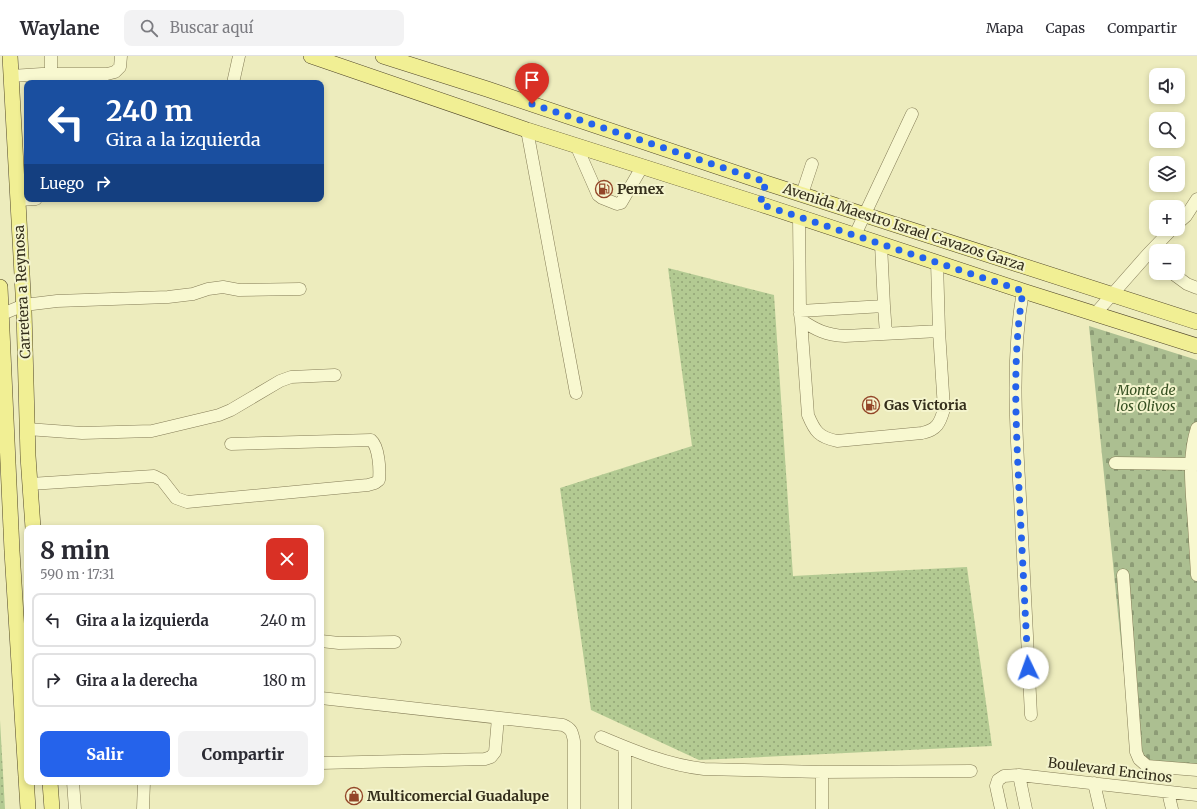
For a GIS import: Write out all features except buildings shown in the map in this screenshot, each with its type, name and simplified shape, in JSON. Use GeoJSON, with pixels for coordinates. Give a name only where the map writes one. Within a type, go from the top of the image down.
{"type":"FeatureCollection","features":[{"type":"Feature","properties":{"kind":"main road","name":"Carretera a Reynosa"},"geometry":{"type":"LineString","coordinates":[[10,56],[24,305],[28,456],[33,525]]}},
{"type":"Feature","properties":{"kind":"main road","name":"Avenida Maestro Israel Cavazos Garza"},"geometry":{"type":"LineString","coordinates":[[311,56],[526,130],[799,216],[1023,291],[1197,346]]}},
{"type":"Feature","properties":{"kind":"main road","name":"Avenida Maestro Israel Cavazos Garza"},"geometry":{"type":"LineString","coordinates":[[383,56],[1197,322]]}},
{"type":"Feature","properties":{"kind":"main road"},"geometry":{"type":"LineString","coordinates":[[701,186],[708,163]]}},
{"type":"Feature","properties":{"kind":"main road"},"geometry":{"type":"LineString","coordinates":[[760,204],[766,182]]}},
{"type":"Feature","properties":{"kind":"main road","name":"Carretera a Reynosa"},"geometry":{"type":"LineString","coordinates":[[0,287],[24,698]]}},
{"type":"Feature","properties":{"kind":"main road"},"geometry":{"type":"LineString","coordinates":[[1,321],[8,333],[10,343],[19,439],[23,451],[28,456]]}},
{"type":"Feature","properties":{"kind":"main road","name":"Carretera a Reynosa"},"geometry":{"type":"LineString","coordinates":[[27,785],[28,809]]}},
{"type":"Feature","properties":{"kind":"main road"},"geometry":{"type":"LineString","coordinates":[[50,785],[52,809]]}},
{"type":"Feature","properties":{"kind":"street"},"geometry":{"type":"LineString","coordinates":[[51,56],[51,74]]}},
{"type":"Feature","properties":{"kind":"street"},"geometry":{"type":"LineString","coordinates":[[11,76],[107,74],[115,72],[120,67],[122,56]]}},
{"type":"Feature","properties":{"kind":"street"},"geometry":{"type":"LineString","coordinates":[[234,80],[239,56]]}},
{"type":"Feature","properties":{"kind":"street"},"geometry":{"type":"LineString","coordinates":[[855,236],[912,114]]}},
{"type":"Feature","properties":{"kind":"street"},"geometry":{"type":"LineString","coordinates":[[526,130],[576,393]]}},
{"type":"Feature","properties":{"kind":"street"},"geometry":{"type":"LineString","coordinates":[[576,145],[598,195],[617,204],[621,203],[642,167]]}},
{"type":"Feature","properties":{"kind":"street"},"geometry":{"type":"LineString","coordinates":[[802,194],[812,164]]}},
{"type":"Feature","properties":{"kind":"street"},"geometry":{"type":"LineString","coordinates":[[1185,217],[1197,199]]}},
{"type":"Feature","properties":{"kind":"street"},"geometry":{"type":"LineString","coordinates":[[18,200],[24,200]]}},
{"type":"Feature","properties":{"kind":"street"},"geometry":{"type":"LineString","coordinates":[[799,216],[800,315],[808,415],[818,434],[827,439],[837,441],[922,433],[930,432],[937,427],[944,409],[939,331],[937,262]]}},
{"type":"Feature","properties":{"kind":"street"},"geometry":{"type":"LineString","coordinates":[[881,244],[886,334]]}},
{"type":"Feature","properties":{"kind":"street"},"geometry":{"type":"LineString","coordinates":[[1094,314],[1112,294],[1149,260]]}},
{"type":"Feature","properties":{"kind":"street"},"geometry":{"type":"LineString","coordinates":[[1182,280],[1197,288]]}},
{"type":"Feature","properties":{"kind":"street"},"geometry":{"type":"LineString","coordinates":[[1,321],[24,305],[57,301],[168,297],[193,294],[208,289],[223,287],[239,290],[300,289]]}},
{"type":"Feature","properties":{"kind":"street"},"geometry":{"type":"LineString","coordinates":[[1023,291],[1018,328],[1016,398],[1017,451],[1030,715]]}},
{"type":"Feature","properties":{"kind":"street"},"geometry":{"type":"LineString","coordinates":[[800,315],[884,306]]}},
{"type":"Feature","properties":{"kind":"street"},"geometry":{"type":"LineString","coordinates":[[800,315],[819,331],[836,336],[939,331]]}},
{"type":"Feature","properties":{"kind":"street"},"geometry":{"type":"LineString","coordinates":[[27,429],[82,433],[152,431],[219,415],[231,410],[280,381],[291,377],[335,375]]}},
{"type":"Feature","properties":{"kind":"street"},"geometry":{"type":"LineString","coordinates":[[1197,428],[1191,464],[1197,575]]}},
{"type":"Feature","properties":{"kind":"street"},"geometry":{"type":"LineString","coordinates":[[30,484],[154,476],[162,480],[176,498],[187,502],[368,485],[379,480],[377,449],[371,440],[232,444]]}},
{"type":"Feature","properties":{"kind":"street"},"geometry":{"type":"LineString","coordinates":[[1115,463],[1191,464]]}},
{"type":"Feature","properties":{"kind":"street"},"geometry":{"type":"LineString","coordinates":[[1123,575],[1136,752],[1139,759],[1147,766],[1197,770]]}},
{"type":"Feature","properties":{"kind":"street"},"geometry":{"type":"LineString","coordinates":[[324,641],[339,643],[395,642]]}},
{"type":"Feature","properties":{"kind":"street"},"geometry":{"type":"LineString","coordinates":[[324,698],[563,725],[569,727],[574,741],[574,809]]}},
{"type":"Feature","properties":{"kind":"street"},"geometry":{"type":"LineString","coordinates":[[324,763],[485,759],[491,757],[495,752],[498,718]]}},
{"type":"Feature","properties":{"kind":"street"},"geometry":{"type":"LineString","coordinates":[[601,736],[625,747],[670,763],[699,769],[822,772],[971,772]]}},
{"type":"Feature","properties":{"kind":"street"},"geometry":{"type":"LineString","coordinates":[[625,747],[625,809]]}},
{"type":"Feature","properties":{"kind":"street"},"geometry":{"type":"LineString","coordinates":[[822,772],[822,809]]}},
{"type":"Feature","properties":{"kind":"street"},"geometry":{"type":"LineString","coordinates":[[1019,775],[1026,809]]}},
{"type":"Feature","properties":{"kind":"street","name":"Boulevard Encinos"},"geometry":{"type":"LineString","coordinates":[[1001,809],[996,786],[998,780],[1004,776],[1019,775],[1197,794]]}},
{"type":"Feature","properties":{"kind":"street"},"geometry":{"type":"LineString","coordinates":[[1094,783],[1100,809]]}},
{"type":"Feature","properties":{"kind":"street"},"geometry":{"type":"LineString","coordinates":[[74,785],[75,809]]}},
{"type":"Feature","properties":{"kind":"street"},"geometry":{"type":"LineString","coordinates":[[143,809],[144,785]]}},
{"type":"Feature","properties":{"kind":"street"},"geometry":{"type":"LineString","coordinates":[[1168,792],[1172,809]]}},
{"type":"Feature","properties":{"kind":"green space"},"geometry":{"type":"Polygon","coordinates":[[[668,268],[774,295],[793,576],[967,567],[992,746],[699,760],[591,710],[560,488],[692,446],[668,268]]]}},
{"type":"Feature","properties":{"kind":"green space","name":"Monte de los Olivos"},"geometry":{"type":"Polygon","coordinates":[[[1089,326],[1197,360],[1197,767],[1133,762],[1089,326]]]}},
{"type":"Feature","properties":{"kind":"green space"},"geometry":{"type":"Polygon","coordinates":[[[0,720],[5,809],[0,809],[0,720]]]}},
{"type":"Feature","properties":{"kind":"place","name":"Pemex"},"geometry":{"type":"Point","coordinates":[604,189]}},
{"type":"Feature","properties":{"kind":"place","name":"Gas Victoria"},"geometry":{"type":"Point","coordinates":[871,405]}},
{"type":"Feature","properties":{"kind":"place","name":"Multicomercial Guadalupe"},"geometry":{"type":"Point","coordinates":[354,796]}},
{"type":"Feature","properties":{"kind":"route"},"geometry":{"type":"LineString","coordinates":[[532,104],[766,182],[760,204],[1023,291],[1018,328],[1016,398],[1017,451],[1028,668]]}}]}
